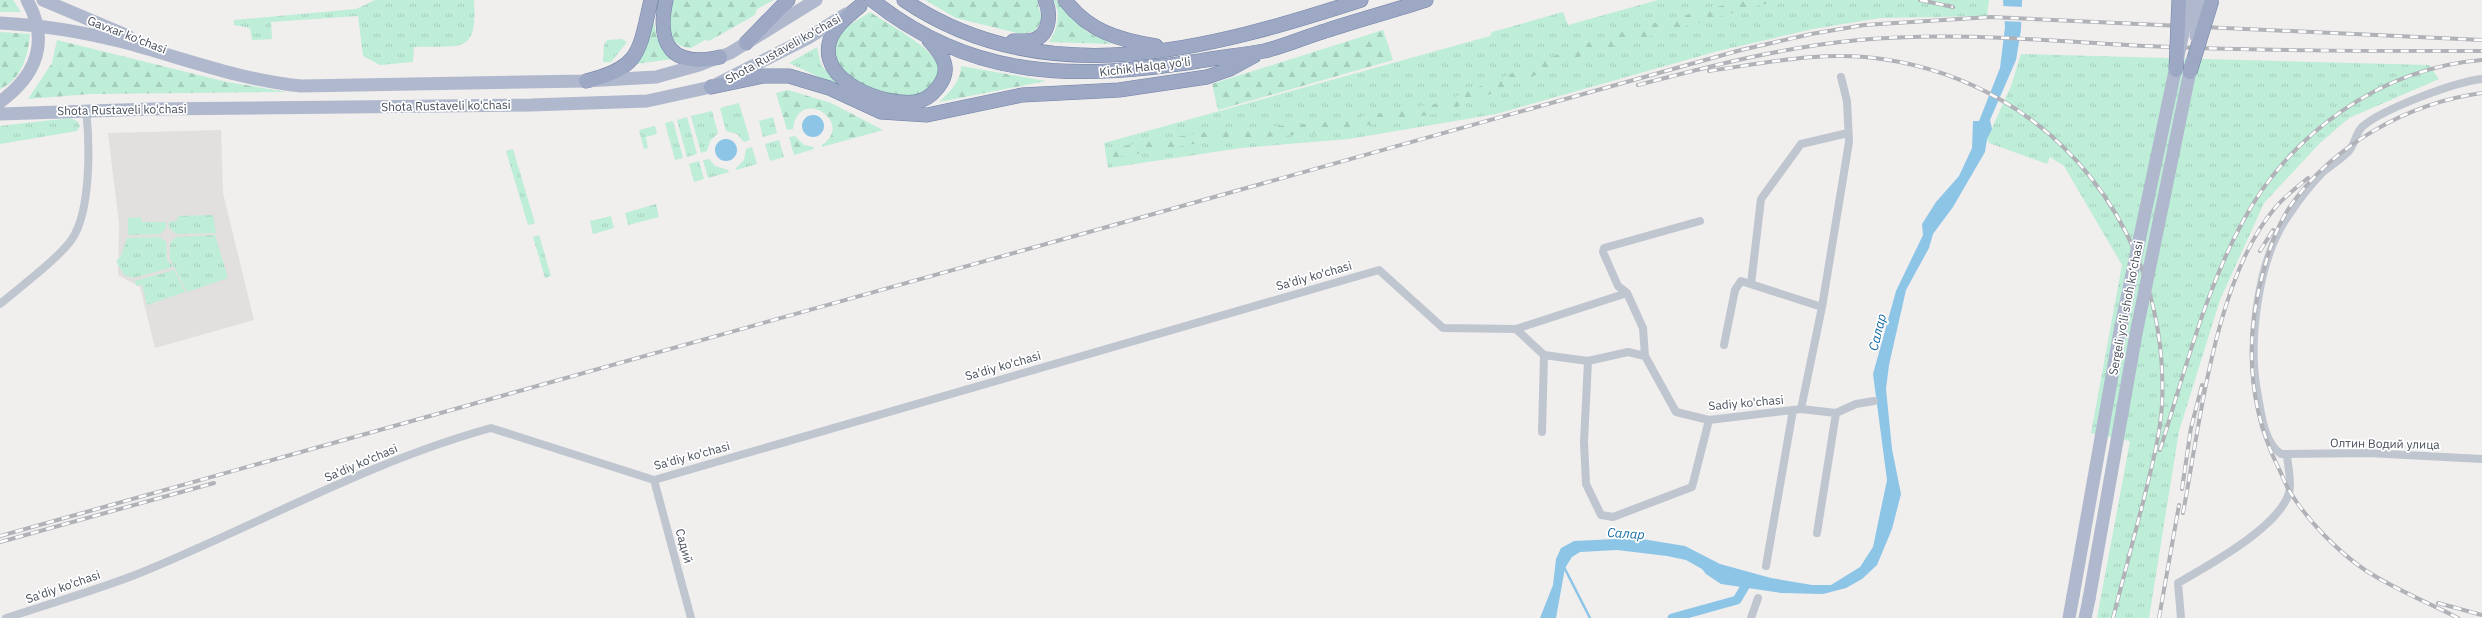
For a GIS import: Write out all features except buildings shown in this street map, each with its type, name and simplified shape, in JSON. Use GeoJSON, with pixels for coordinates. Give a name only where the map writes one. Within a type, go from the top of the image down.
{"type":"FeatureCollection","features":[{"type":"Feature","properties":{"kind":"highway"},"geometry":{"type":"LineString","coordinates":[[586,81],[609,76],[624,68],[630,62],[642,37],[651,0]]}},
{"type":"Feature","properties":{"kind":"highway"},"geometry":{"type":"LineString","coordinates":[[666,0],[662,28],[671,48],[676,53],[692,60],[720,57]]}},
{"type":"Feature","properties":{"kind":"highway"},"geometry":{"type":"LineString","coordinates":[[746,43],[788,0]]}},
{"type":"Feature","properties":{"kind":"highway","name":"Kichik Halqa yo'li"},"geometry":{"type":"LineString","coordinates":[[904,0],[934,18],[977,38],[1012,47],[1075,56],[1174,49],[1264,30],[1361,0]]}},
{"type":"Feature","properties":{"kind":"highway"},"geometry":{"type":"LineString","coordinates":[[977,38],[1014,41],[1036,39],[1046,30],[1048,22],[1049,14],[1045,0]]}},
{"type":"Feature","properties":{"kind":"highway"},"geometry":{"type":"LineString","coordinates":[[1065,0],[1082,18],[1102,32],[1125,40],[1174,49]]}},
{"type":"Feature","properties":{"kind":"highway","name":"Kichik Halqa yo'li"},"geometry":{"type":"LineString","coordinates":[[867,2],[923,34],[959,52],[994,62],[1049,71],[1076,73],[1152,68],[1265,51],[1426,0]]}},
{"type":"Feature","properties":{"kind":"highway"},"geometry":{"type":"LineString","coordinates":[[2176,70],[2179,0]]}},
{"type":"Feature","properties":{"kind":"highway"},"geometry":{"type":"LineString","coordinates":[[2190,72],[2212,0]]}},
{"type":"Feature","properties":{"kind":"highway"},"geometry":{"type":"LineString","coordinates":[[867,2],[835,31],[830,40],[828,56],[832,67],[840,76],[863,92],[902,102],[916,102],[931,94],[944,76],[944,63],[939,51],[923,34]]}},
{"type":"Feature","properties":{"kind":"highway"},"geometry":{"type":"LineString","coordinates":[[712,87],[763,76],[789,76],[829,88],[881,112],[927,115],[1022,95],[1119,90],[1207,77],[1230,69],[1265,51]]}},
{"type":"Feature","properties":{"kind":"main road"},"geometry":{"type":"LineString","coordinates":[[0,102],[17,88],[30,70],[39,45],[38,26],[27,0]]}},
{"type":"Feature","properties":{"kind":"main road","name":"Gavxar ko'chasi"},"geometry":{"type":"LineString","coordinates":[[43,0],[108,29],[212,68]]}},
{"type":"Feature","properties":{"kind":"main road","name":"Shota Rustaveli ko'chasi"},"geometry":{"type":"LineString","coordinates":[[0,23],[38,26],[97,36],[248,78],[301,86],[586,81],[656,77],[720,57],[746,43],[816,0]]}},
{"type":"Feature","properties":{"kind":"main road","name":"Sergeli yo‘li shoh ko‘chasi"},"geometry":{"type":"LineString","coordinates":[[2069,618],[2120,332],[2190,0]]}},
{"type":"Feature","properties":{"kind":"main road","name":"Sergeli yo‘li shoh ko‘chasi"},"geometry":{"type":"LineString","coordinates":[[2085,618],[2136,334],[2190,72],[2202,0]]}},
{"type":"Feature","properties":{"kind":"main road","name":"Shota Rustaveli ko'chasi"},"geometry":{"type":"LineString","coordinates":[[0,114],[86,110],[581,104],[646,101],[712,87],[808,38],[867,2]]}},
{"type":"Feature","properties":{"kind":"street","name":"Sadiy ko'chasi"},"geometry":{"type":"LineString","coordinates":[[1797,410],[1822,307],[1849,142],[1847,101],[1840,77]]}},
{"type":"Feature","properties":{"kind":"street"},"geometry":{"type":"LineString","coordinates":[[2181,618],[2178,583],[2231,552],[2278,513],[2290,492],[2287,456],[2274,448],[2266,430],[2255,377],[2254,357],[2257,313],[2264,278],[2271,252],[2282,226],[2294,207],[2324,172],[2356,143],[2357,134],[2366,124],[2392,109],[2458,84],[2482,79]]}},
{"type":"Feature","properties":{"kind":"street"},"geometry":{"type":"LineString","coordinates":[[0,304],[67,245],[77,231],[83,212],[88,164],[89,134],[86,110]]}},
{"type":"Feature","properties":{"kind":"street"},"geometry":{"type":"LineString","coordinates":[[1751,284],[1762,199],[1801,144],[1848,132]]}},
{"type":"Feature","properties":{"kind":"street"},"geometry":{"type":"LineString","coordinates":[[1627,293],[1516,329],[1544,355],[1588,361],[1628,352],[1645,356],[1643,328],[1627,293],[1618,286],[1603,252],[1604,248],[1700,221]]}},
{"type":"Feature","properties":{"kind":"street","name":"Sa'diy ko'chasi"},"geometry":{"type":"LineString","coordinates":[[6,618],[135,575],[378,467],[465,435],[491,428],[654,480],[1379,270],[1443,328],[1516,329]]}},
{"type":"Feature","properties":{"kind":"street"},"geometry":{"type":"LineString","coordinates":[[1724,345],[1735,290],[1741,281],[1822,307]]}},
{"type":"Feature","properties":{"kind":"street"},"geometry":{"type":"LineString","coordinates":[[1542,432],[1544,355]]}},
{"type":"Feature","properties":{"kind":"street","name":"Sadiy ko'chasi"},"geometry":{"type":"LineString","coordinates":[[1645,356],[1676,412],[1709,420],[1797,410],[1836,413]]}},
{"type":"Feature","properties":{"kind":"street"},"geometry":{"type":"LineString","coordinates":[[1588,361],[1584,442],[1586,484],[1601,514],[1613,517],[1692,487],[1709,420]]}},
{"type":"Feature","properties":{"kind":"street"},"geometry":{"type":"LineString","coordinates":[[1816,533],[1836,413],[1856,404],[1874,401]]}},
{"type":"Feature","properties":{"kind":"street"},"geometry":{"type":"LineString","coordinates":[[1766,566],[1797,410]]}},
{"type":"Feature","properties":{"kind":"street","name":"Олтин Водий улица"},"geometry":{"type":"LineString","coordinates":[[2287,456],[2368,453],[2482,459]]}},
{"type":"Feature","properties":{"kind":"street","name":"Садий"},"geometry":{"type":"LineString","coordinates":[[654,480],[691,618]]}},
{"type":"Feature","properties":{"kind":"street"},"geometry":{"type":"LineString","coordinates":[[1751,618],[1758,598]]}},
{"type":"Feature","properties":{"kind":"shaded area"},"geometry":{"type":"Polygon","coordinates":[[[221,130],[223,193],[254,320],[155,348],[140,287],[118,275],[119,224],[108,133],[221,130]]]}},
{"type":"Feature","properties":{"kind":"green space"},"geometry":{"type":"Polygon","coordinates":[[[0,0],[13,0],[21,12],[0,12],[0,0]]]}},
{"type":"Feature","properties":{"kind":"green space"},"geometry":{"type":"Polygon","coordinates":[[[375,0],[474,0],[473,31],[469,39],[463,44],[443,47],[414,47],[413,62],[380,65],[363,56],[358,16],[271,22],[272,39],[252,40],[250,28],[234,25],[234,20],[356,9],[375,0]]]}},
{"type":"Feature","properties":{"kind":"green space"},"geometry":{"type":"Polygon","coordinates":[[[672,0],[774,0],[757,9],[755,15],[709,41],[705,40],[691,48],[682,46],[672,37],[670,30],[670,15],[672,0]]]}},
{"type":"Feature","properties":{"kind":"green space"},"geometry":{"type":"Polygon","coordinates":[[[925,0],[1037,0],[1042,20],[1035,31],[1021,34],[956,18],[925,0]]]}},
{"type":"Feature","properties":{"kind":"green space"},"geometry":{"type":"Polygon","coordinates":[[[1053,0],[1056,0],[1087,32],[1112,44],[1049,42],[1054,33],[1058,16],[1056,5],[1053,0]]]}},
{"type":"Feature","properties":{"kind":"green space"},"geometry":{"type":"Polygon","coordinates":[[[1658,0],[1989,0],[1987,16],[1880,18],[1813,29],[1718,51],[1496,114],[1349,139],[1241,148],[1108,168],[1104,143],[1490,36],[1492,32],[1563,12],[1568,25],[1658,0]]]}},
{"type":"Feature","properties":{"kind":"green space"},"geometry":{"type":"Polygon","coordinates":[[[1744,0],[1779,0],[1586,54],[1481,98],[1440,113],[1327,132],[1206,142],[1112,158],[1111,148],[1205,132],[1327,122],[1439,103],[1584,44],[1639,27],[1744,0]]]}},
{"type":"Feature","properties":{"kind":"green space"},"geometry":{"type":"Polygon","coordinates":[[[870,12],[919,43],[928,51],[938,66],[936,78],[930,89],[913,96],[900,96],[885,93],[870,88],[855,80],[844,70],[837,59],[836,46],[842,32],[851,24],[870,12]]]}},
{"type":"Feature","properties":{"kind":"green space"},"geometry":{"type":"Polygon","coordinates":[[[653,17],[657,38],[673,59],[636,64],[647,44],[653,17]]]}},
{"type":"Feature","properties":{"kind":"green space"},"geometry":{"type":"Polygon","coordinates":[[[1383,30],[1393,60],[1218,110],[1212,84],[1383,30]]]}},
{"type":"Feature","properties":{"kind":"green space"},"geometry":{"type":"Polygon","coordinates":[[[0,32],[30,34],[28,50],[19,73],[8,85],[0,89],[0,32]]]}},
{"type":"Feature","properties":{"kind":"green space"},"geometry":{"type":"Polygon","coordinates":[[[622,39],[627,42],[611,62],[603,62],[604,45],[607,40],[622,39]]]}},
{"type":"Feature","properties":{"kind":"green space"},"geometry":{"type":"Polygon","coordinates":[[[57,40],[227,82],[287,92],[90,94],[28,99],[52,63],[57,40]]]}},
{"type":"Feature","properties":{"kind":"green space"},"geometry":{"type":"Polygon","coordinates":[[[817,47],[821,65],[841,87],[789,63],[817,47]]]}},
{"type":"Feature","properties":{"kind":"green space"},"geometry":{"type":"Polygon","coordinates":[[[2021,54],[2429,65],[2439,79],[2349,118],[2320,143],[2264,203],[2220,300],[2179,431],[2149,618],[2097,618],[2130,441],[2091,433],[2122,265],[2064,166],[2050,157],[2047,164],[1989,143],[1987,139],[2011,86],[2021,54]]]}},
{"type":"Feature","properties":{"kind":"green space"},"geometry":{"type":"Polygon","coordinates":[[[961,66],[1046,81],[939,102],[951,90],[957,81],[961,71],[961,66]]]}},
{"type":"Feature","properties":{"kind":"green space"},"geometry":{"type":"Polygon","coordinates":[[[788,90],[831,103],[883,130],[822,147],[822,145],[831,136],[833,127],[829,118],[822,112],[813,109],[804,110],[797,116],[793,129],[787,130],[776,93],[788,90]]]}},
{"type":"Feature","properties":{"kind":"green space"},"geometry":{"type":"Polygon","coordinates":[[[739,103],[750,140],[744,142],[737,134],[726,131],[720,108],[739,103]]]}},
{"type":"Feature","properties":{"kind":"green space"},"geometry":{"type":"Polygon","coordinates":[[[712,111],[718,133],[710,141],[707,151],[701,153],[691,116],[712,111]]]}},
{"type":"Feature","properties":{"kind":"green space"},"geometry":{"type":"Polygon","coordinates":[[[687,117],[697,154],[687,157],[677,120],[687,117]]]}},
{"type":"Feature","properties":{"kind":"green space"},"geometry":{"type":"Polygon","coordinates":[[[773,117],[777,133],[763,137],[759,121],[773,117]]]}},
{"type":"Feature","properties":{"kind":"green space"},"geometry":{"type":"Polygon","coordinates":[[[70,118],[77,121],[80,126],[77,131],[0,144],[0,126],[70,118]]]}},
{"type":"Feature","properties":{"kind":"green space"},"geometry":{"type":"Polygon","coordinates":[[[673,121],[683,158],[675,160],[665,123],[673,121]]]}},
{"type":"Feature","properties":{"kind":"green space"},"geometry":{"type":"Polygon","coordinates":[[[655,126],[657,134],[646,137],[648,148],[644,149],[639,130],[655,126]]]}},
{"type":"Feature","properties":{"kind":"green space"},"geometry":{"type":"Polygon","coordinates":[[[795,136],[804,145],[814,147],[814,149],[794,155],[789,137],[795,136]]]}},
{"type":"Feature","properties":{"kind":"green space"},"geometry":{"type":"Polygon","coordinates":[[[779,140],[784,157],[770,161],[765,144],[779,140]]]}},
{"type":"Feature","properties":{"kind":"green space"},"geometry":{"type":"Polygon","coordinates":[[[752,147],[757,164],[736,170],[736,168],[744,160],[746,149],[752,147]]]}},
{"type":"Feature","properties":{"kind":"green space"},"geometry":{"type":"Polygon","coordinates":[[[513,149],[535,223],[528,225],[506,151],[513,149]]]}},
{"type":"Feature","properties":{"kind":"green space"},"geometry":{"type":"Polygon","coordinates":[[[709,159],[715,166],[728,170],[729,172],[708,178],[703,160],[709,159]]]}},
{"type":"Feature","properties":{"kind":"green space"},"geometry":{"type":"Polygon","coordinates":[[[699,161],[704,179],[694,182],[689,164],[699,161]]]}},
{"type":"Feature","properties":{"kind":"green space"},"geometry":{"type":"Polygon","coordinates":[[[656,204],[659,217],[628,225],[625,213],[656,204]]]}},
{"type":"Feature","properties":{"kind":"green space"},"geometry":{"type":"Polygon","coordinates":[[[213,215],[216,233],[176,234],[169,228],[169,222],[176,221],[179,216],[213,215]]]}},
{"type":"Feature","properties":{"kind":"green space"},"geometry":{"type":"Polygon","coordinates":[[[611,216],[614,228],[593,234],[590,221],[611,216]]]}},
{"type":"Feature","properties":{"kind":"green space"},"geometry":{"type":"Polygon","coordinates":[[[141,217],[142,222],[166,222],[166,228],[160,234],[128,235],[128,218],[141,217]]]}},
{"type":"Feature","properties":{"kind":"green space"},"geometry":{"type":"Polygon","coordinates":[[[215,235],[228,278],[187,292],[170,259],[170,243],[176,237],[215,235]]]}},
{"type":"Feature","properties":{"kind":"green space"},"geometry":{"type":"Polygon","coordinates":[[[539,235],[551,276],[545,278],[533,237],[539,235]]]}},
{"type":"Feature","properties":{"kind":"green space"},"geometry":{"type":"Polygon","coordinates":[[[160,237],[166,242],[167,260],[173,267],[133,278],[124,275],[116,261],[121,256],[127,238],[160,237]]]}},
{"type":"Feature","properties":{"kind":"green space"},"geometry":{"type":"Polygon","coordinates":[[[174,270],[185,292],[147,305],[142,284],[136,286],[135,281],[174,270]]]}},
{"type":"Feature","properties":{"kind":"water","name":"Салар"},"geometry":{"type":"Polygon","coordinates":[[[2003,0],[2022,0],[2021,30],[2016,60],[1990,120],[1992,129],[1987,139],[1985,152],[1953,207],[1933,234],[1929,248],[1906,290],[1889,365],[1886,389],[1892,449],[1901,494],[1892,529],[1877,565],[1862,579],[1846,588],[1823,594],[1781,593],[1721,584],[1706,574],[1702,569],[1686,560],[1667,556],[1617,550],[1580,552],[1572,557],[1565,568],[1556,618],[1540,618],[1553,585],[1556,559],[1561,548],[1574,541],[1636,538],[1685,546],[1720,564],[1771,578],[1812,585],[1831,585],[1860,567],[1873,547],[1887,480],[1873,374],[1896,291],[1923,235],[1922,224],[1936,202],[1959,176],[1972,148],[1973,121],[1979,121],[2000,68],[2005,27],[2003,0]]]}},
{"type":"Feature","properties":{"kind":"water"},"geometry":{"type":"Polygon","coordinates":[[[813,115],[817,116],[823,122],[823,130],[817,136],[813,137],[809,136],[803,130],[802,126],[803,122],[809,116],[813,115]]]}},
{"type":"Feature","properties":{"kind":"water"},"geometry":{"type":"Polygon","coordinates":[[[726,139],[730,140],[736,146],[736,154],[730,160],[726,161],[722,160],[716,154],[715,150],[716,146],[722,140],[726,139]]]}},
{"type":"Feature","properties":{"kind":"pier"},"geometry":{"type":"Polygon","coordinates":[[[2001,6],[2025,7],[2024,22],[2002,21],[2001,6]]]}},
{"type":"Feature","properties":{"kind":"waterway"},"geometry":{"type":"LineString","coordinates":[[1564,567],[1590,618]]}},
{"type":"Feature","properties":{"kind":"waterway","name":"Салар"},"geometry":{"type":"LineString","coordinates":[[1672,618],[1737,600],[1747,583]]}},
{"type":"Feature","properties":{"kind":"railway"},"geometry":{"type":"LineString","coordinates":[[1920,0],[1953,7]]}},
{"type":"Feature","properties":{"kind":"railway"},"geometry":{"type":"LineString","coordinates":[[0,536],[1741,50],[1811,34],[1864,25],[1991,17],[2482,40]]}},
{"type":"Feature","properties":{"kind":"railway"},"geometry":{"type":"LineString","coordinates":[[1638,85],[1720,64],[1775,52],[1831,43],[1894,37],[1930,36],[2002,38],[2229,49],[2482,51]]}},
{"type":"Feature","properties":{"kind":"railway"},"geometry":{"type":"LineString","coordinates":[[1709,71],[1773,61],[1817,57],[1839,56],[1882,59],[1944,74],[2000,99],[2049,134],[2090,176],[2123,226],[2146,281],[2159,341],[2162,404],[2157,444],[2141,511]]}},
{"type":"Feature","properties":{"kind":"railway"},"geometry":{"type":"LineString","coordinates":[[2160,450],[2186,363],[2206,306],[2229,250],[2242,223],[2262,191],[2285,161],[2312,134],[2342,111],[2374,92],[2408,76],[2445,66],[2482,60]]}},
{"type":"Feature","properties":{"kind":"railway"},"geometry":{"type":"LineString","coordinates":[[2458,618],[2399,589],[2365,570],[2334,545],[2305,514],[2288,489],[2267,442],[2255,395],[2252,371],[2252,347],[2257,298],[2270,248],[2284,216],[2307,185],[2327,165],[2349,147],[2400,117],[2427,106],[2454,98],[2482,93]]}},
{"type":"Feature","properties":{"kind":"railway"},"geometry":{"type":"LineString","coordinates":[[2183,513],[2213,353],[2224,312],[2238,273],[2255,238],[2275,208],[2286,196],[2308,178]]}},
{"type":"Feature","properties":{"kind":"railway"},"geometry":{"type":"LineString","coordinates":[[2260,251],[2273,230]]}},
{"type":"Feature","properties":{"kind":"railway"},"geometry":{"type":"LineString","coordinates":[[2182,489],[2191,428],[2202,385]]}},
{"type":"Feature","properties":{"kind":"railway"},"geometry":{"type":"LineString","coordinates":[[0,542],[214,483]]}},
{"type":"Feature","properties":{"kind":"railway"},"geometry":{"type":"LineString","coordinates":[[2159,618],[2179,505]]}},
{"type":"Feature","properties":{"kind":"railway"},"geometry":{"type":"LineString","coordinates":[[2113,618],[2142,506]]}},
{"type":"Feature","properties":{"kind":"railway"},"geometry":{"type":"LineString","coordinates":[[2438,603],[2482,615]]}}]}
